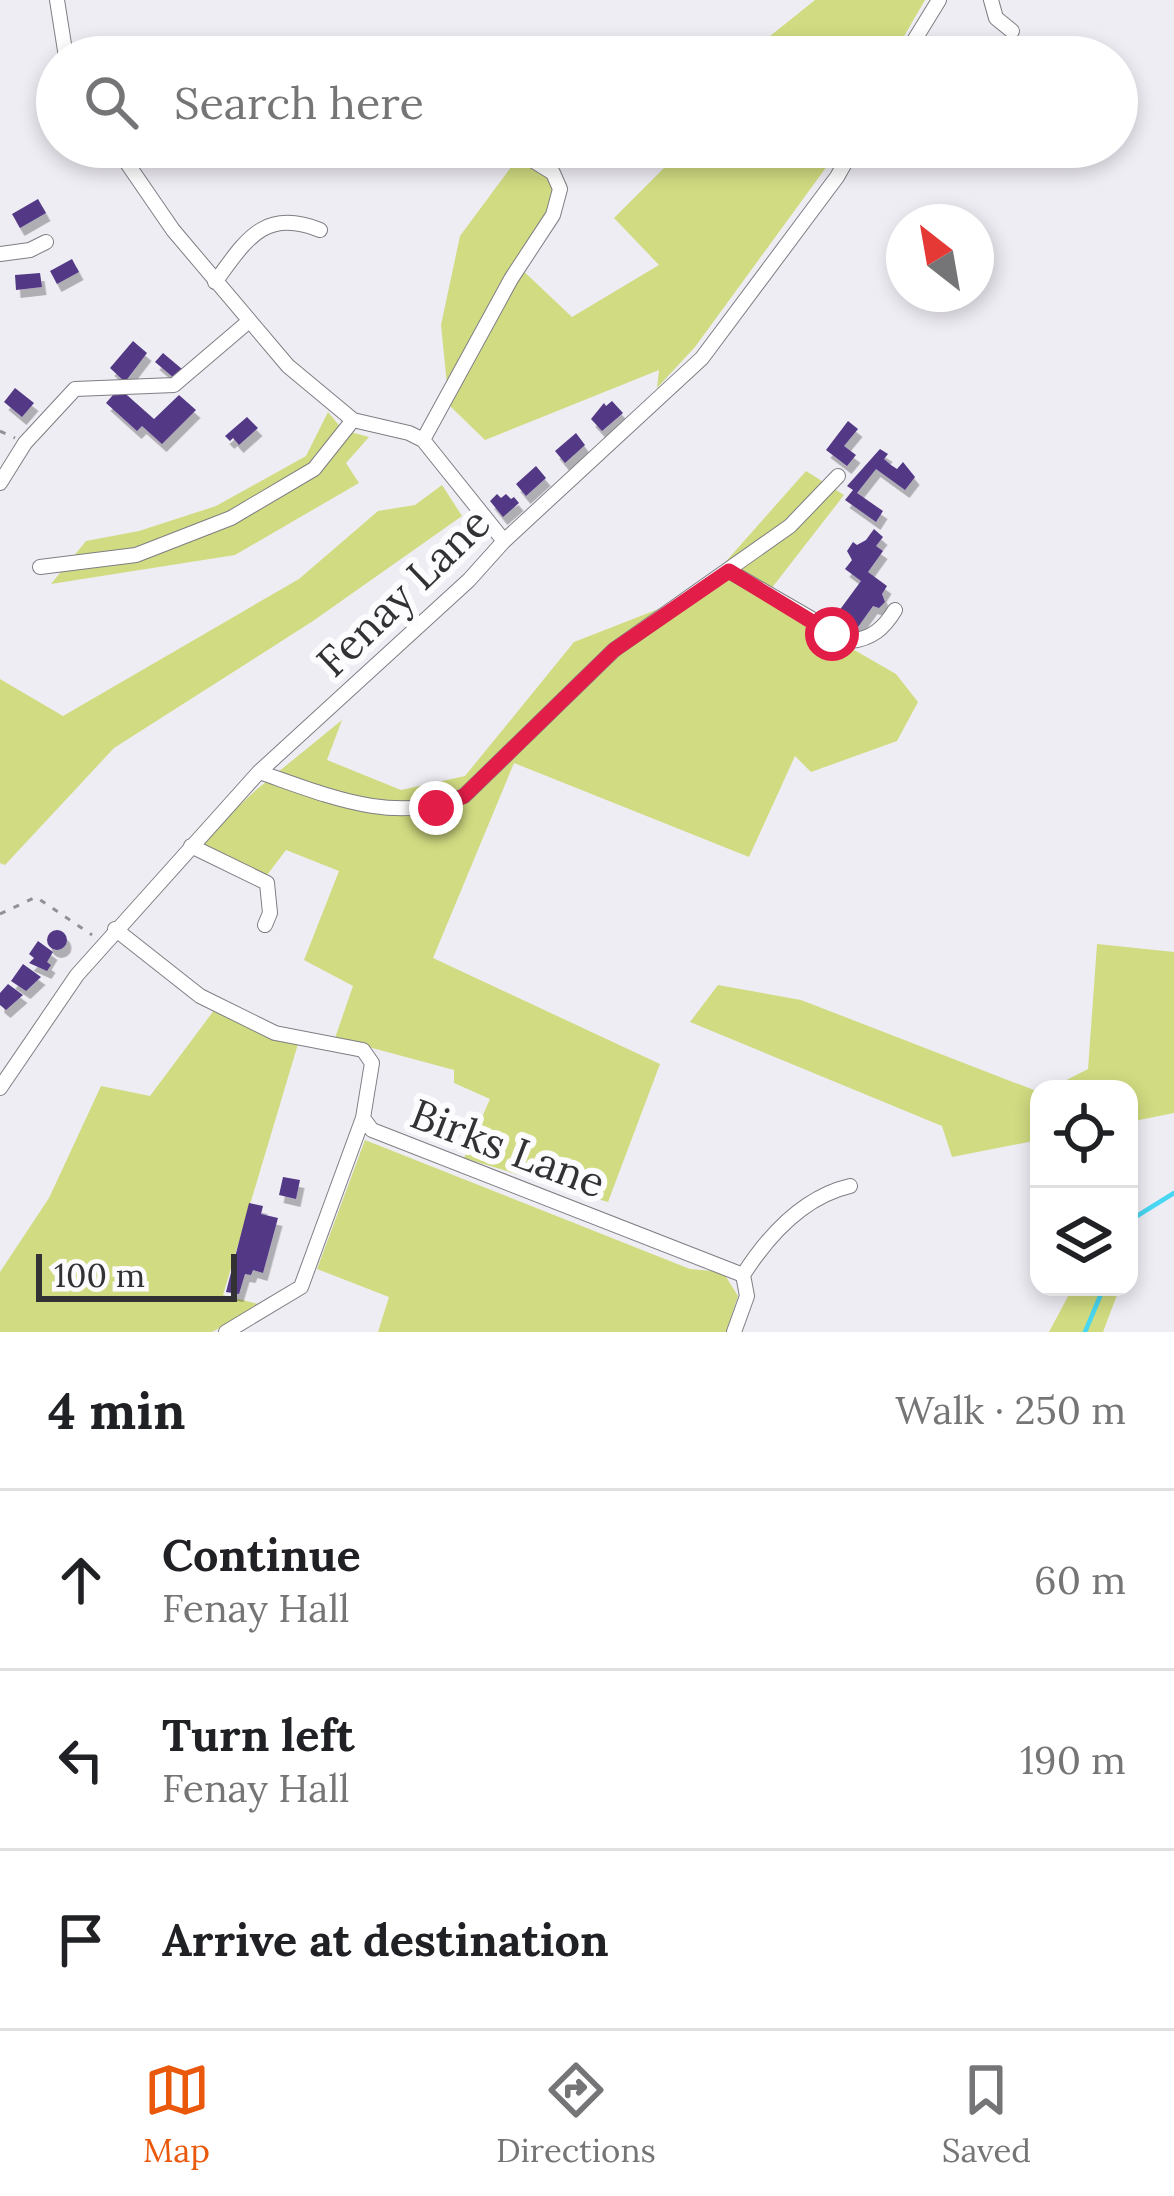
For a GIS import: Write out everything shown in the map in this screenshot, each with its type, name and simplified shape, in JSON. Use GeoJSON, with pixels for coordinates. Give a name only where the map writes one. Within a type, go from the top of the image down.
{"type":"FeatureCollection","features":[{"type":"Feature","properties":{"kind":"street"},"geometry":{"type":"LineString","coordinates":[[57,0],[63,36]]}},
{"type":"Feature","properties":{"kind":"street"},"geometry":{"type":"LineString","coordinates":[[917,36],[939,0]]}},
{"type":"Feature","properties":{"kind":"street"},"geometry":{"type":"LineString","coordinates":[[991,0],[996,18],[1012,31]]}},
{"type":"Feature","properties":{"kind":"street"},"geometry":{"type":"LineString","coordinates":[[130,168],[173,230],[288,366],[353,420],[423,440],[504,541]]}},
{"type":"Feature","properties":{"kind":"street"},"geometry":{"type":"LineString","coordinates":[[423,440],[511,279],[554,215],[560,188],[554,173],[546,168]]}},
{"type":"Feature","properties":{"kind":"street","name":"Fenay Lane"},"geometry":{"type":"LineString","coordinates":[[0,1088],[76,975],[259,772],[702,358],[842,168]]}},
{"type":"Feature","properties":{"kind":"street"},"geometry":{"type":"LineString","coordinates":[[215,282],[260,227],[276,224],[320,230]]}},
{"type":"Feature","properties":{"kind":"street"},"geometry":{"type":"LineString","coordinates":[[0,254],[30,250],[46,242]]}},
{"type":"Feature","properties":{"kind":"street"},"geometry":{"type":"LineString","coordinates":[[0,483],[25,443],[75,389],[174,385],[248,322]]}},
{"type":"Feature","properties":{"kind":"street"},"geometry":{"type":"LineString","coordinates":[[40,566],[136,555],[231,518],[314,469],[353,420]]}},
{"type":"Feature","properties":{"kind":"street"},"geometry":{"type":"LineString","coordinates":[[259,772],[345,802],[404,810],[436,808],[464,796],[614,650],[790,526],[838,476]]}},
{"type":"Feature","properties":{"kind":"street"},"geometry":{"type":"LineString","coordinates":[[729,571],[850,640],[880,630],[895,610]]}},
{"type":"Feature","properties":{"kind":"street"},"geometry":{"type":"LineString","coordinates":[[191,846],[267,883],[270,913],[265,925]]}},
{"type":"Feature","properties":{"kind":"street","name":"Birks Lane"},"geometry":{"type":"LineString","coordinates":[[115,929],[200,996],[275,1033],[363,1050],[373,1063],[364,1118],[372,1130],[742,1276]]}},
{"type":"Feature","properties":{"kind":"street"},"geometry":{"type":"LineString","coordinates":[[226,1332],[301,1287],[364,1118]]}},
{"type":"Feature","properties":{"kind":"street"},"geometry":{"type":"LineString","coordinates":[[734,1332],[747,1295],[742,1276],[761,1247],[785,1222],[822,1196],[850,1186]]}},
{"type":"Feature","properties":{"kind":"path"},"geometry":{"type":"LineString","coordinates":[[0,914],[36,897],[104,943]]}},
{"type":"Feature","properties":{"kind":"green space"},"geometry":{"type":"Polygon","coordinates":[[[815,0],[925,0],[904,36],[770,36],[815,0]]]}},
{"type":"Feature","properties":{"kind":"green space"},"geometry":{"type":"Polygon","coordinates":[[[510,168],[552,168],[567,184],[516,264],[572,317],[659,265],[614,218],[664,168],[826,168],[695,347],[657,388],[659,370],[485,440],[449,405],[441,325],[460,236],[510,168]]]}},
{"type":"Feature","properties":{"kind":"green space"},"geometry":{"type":"Polygon","coordinates":[[[328,412],[343,430],[369,437],[346,463],[359,483],[235,555],[51,584],[86,541],[139,531],[216,506],[306,456],[328,412]]]}},
{"type":"Feature","properties":{"kind":"green space"},"geometry":{"type":"Polygon","coordinates":[[[806,471],[844,495],[764,598],[896,674],[918,702],[897,741],[811,772],[795,756],[749,857],[514,763],[433,958],[660,1064],[608,1202],[464,1158],[490,1099],[454,1083],[454,1070],[335,1038],[353,986],[304,960],[339,871],[286,850],[264,879],[194,848],[342,720],[327,760],[401,790],[465,776],[574,642],[697,594],[806,471]]]}},
{"type":"Feature","properties":{"kind":"green space"},"geometry":{"type":"Polygon","coordinates":[[[442,485],[462,516],[313,621],[114,748],[5,865],[0,863],[0,679],[63,716],[299,579],[378,511],[415,505],[442,485]]]}},
{"type":"Feature","properties":{"kind":"green space"},"geometry":{"type":"Polygon","coordinates":[[[1097,944],[1174,952],[1174,1113],[1138,1120],[1138,1080],[1067,1080],[1088,1069],[1097,944]]]}},
{"type":"Feature","properties":{"kind":"green space"},"geometry":{"type":"Polygon","coordinates":[[[718,985],[801,1000],[1030,1089],[1030,1142],[952,1157],[942,1126],[690,1022],[718,985]]]}},
{"type":"Feature","properties":{"kind":"green space"},"geometry":{"type":"Polygon","coordinates":[[[215,1009],[298,1044],[223,1295],[262,1305],[212,1332],[0,1332],[0,1272],[49,1198],[101,1086],[150,1096],[215,1009]]]}},
{"type":"Feature","properties":{"kind":"green space"},"geometry":{"type":"Polygon","coordinates":[[[365,1140],[690,1269],[723,1272],[738,1296],[726,1332],[378,1332],[389,1297],[317,1269],[365,1140]]]}},
{"type":"Feature","properties":{"kind":"green space"},"geometry":{"type":"Polygon","coordinates":[[[1068,1296],[1117,1296],[1103,1332],[1049,1332],[1068,1296]]]}},
{"type":"Feature","properties":{"kind":"building"},"geometry":{"type":"Polygon","coordinates":[[[38,199],[46,213],[20,228],[12,214],[38,199]]]}},
{"type":"Feature","properties":{"kind":"building"},"geometry":{"type":"Polygon","coordinates":[[[72,259],[79,272],[57,284],[50,271],[72,259]]]}},
{"type":"Feature","properties":{"kind":"building"},"geometry":{"type":"Polygon","coordinates":[[[40,273],[42,287],[16,290],[15,275],[40,273]]]}},
{"type":"Feature","properties":{"kind":"building"},"geometry":{"type":"Polygon","coordinates":[[[133,341],[147,353],[125,382],[110,368],[133,341]]]}},
{"type":"Feature","properties":{"kind":"building"},"geometry":{"type":"Polygon","coordinates":[[[163,353],[182,369],[174,378],[155,362],[163,353]]]}},
{"type":"Feature","properties":{"kind":"building"},"geometry":{"type":"Polygon","coordinates":[[[15,388],[34,403],[22,417],[4,402],[15,388]]]}},
{"type":"Feature","properties":{"kind":"building"},"geometry":{"type":"Polygon","coordinates":[[[119,388],[154,419],[179,395],[196,410],[162,444],[142,426],[137,431],[106,403],[119,388]]]}},
{"type":"Feature","properties":{"kind":"building"},"geometry":{"type":"Polygon","coordinates":[[[612,401],[623,413],[602,431],[591,419],[604,403],[612,401]]]}},
{"type":"Feature","properties":{"kind":"building"},"geometry":{"type":"Polygon","coordinates":[[[247,417],[258,428],[239,445],[233,438],[230,441],[225,436],[247,417]]]}},
{"type":"Feature","properties":{"kind":"building"},"geometry":{"type":"Polygon","coordinates":[[[848,421],[858,429],[844,446],[856,455],[847,466],[826,450],[848,421]]]}},
{"type":"Feature","properties":{"kind":"building"},"geometry":{"type":"Polygon","coordinates":[[[576,433],[585,445],[565,463],[555,451],[576,433]]]}},
{"type":"Feature","properties":{"kind":"building"},"geometry":{"type":"Polygon","coordinates":[[[880,449],[888,454],[884,459],[891,465],[897,469],[903,462],[915,477],[905,490],[876,469],[857,493],[883,511],[876,522],[845,500],[853,490],[847,486],[880,449]]]}},
{"type":"Feature","properties":{"kind":"building"},"geometry":{"type":"Polygon","coordinates":[[[536,466],[546,478],[526,496],[516,484],[536,466]]]}},
{"type":"Feature","properties":{"kind":"building"},"geometry":{"type":"Polygon","coordinates":[[[497,494],[514,497],[519,503],[503,517],[490,501],[497,494]]]}},
{"type":"Feature","properties":{"kind":"building"},"geometry":{"type":"Polygon","coordinates":[[[874,529],[883,537],[876,546],[883,551],[868,572],[887,586],[882,594],[885,602],[879,608],[873,606],[853,634],[833,619],[861,581],[845,569],[852,560],[847,551],[874,529]]]}},
{"type":"Feature","properties":{"kind":"building"},"geometry":{"type":"Polygon","coordinates":[[[57,930],[67,940],[57,950],[47,940],[57,930]]]}},
{"type":"Feature","properties":{"kind":"building"},"geometry":{"type":"Polygon","coordinates":[[[38,941],[53,952],[47,971],[29,963],[38,941]]]}},
{"type":"Feature","properties":{"kind":"building"},"geometry":{"type":"Polygon","coordinates":[[[23,964],[41,977],[26,991],[11,981],[23,964]]]}},
{"type":"Feature","properties":{"kind":"building"},"geometry":{"type":"Polygon","coordinates":[[[8,984],[23,995],[6,1010],[0,1005],[0,993],[8,984]]]}},
{"type":"Feature","properties":{"kind":"building"},"geometry":{"type":"Polygon","coordinates":[[[283,1177],[300,1180],[296,1199],[279,1195],[283,1177]]]}},
{"type":"Feature","properties":{"kind":"building"},"geometry":{"type":"Polygon","coordinates":[[[249,1203],[263,1206],[261,1214],[278,1218],[263,1273],[245,1274],[239,1294],[226,1292],[249,1203]]]}},
{"type":"Feature","properties":{"kind":"waterway"},"geometry":{"type":"LineString","coordinates":[[1138,1215],[1174,1193]]}},
{"type":"Feature","properties":{"kind":"waterway"},"geometry":{"type":"LineString","coordinates":[[1085,1332],[1100,1296]]}},
{"type":"Feature","properties":{"kind":"route"},"geometry":{"type":"LineString","coordinates":[[436,808],[464,796],[614,650],[729,571],[832,634]]}}]}
